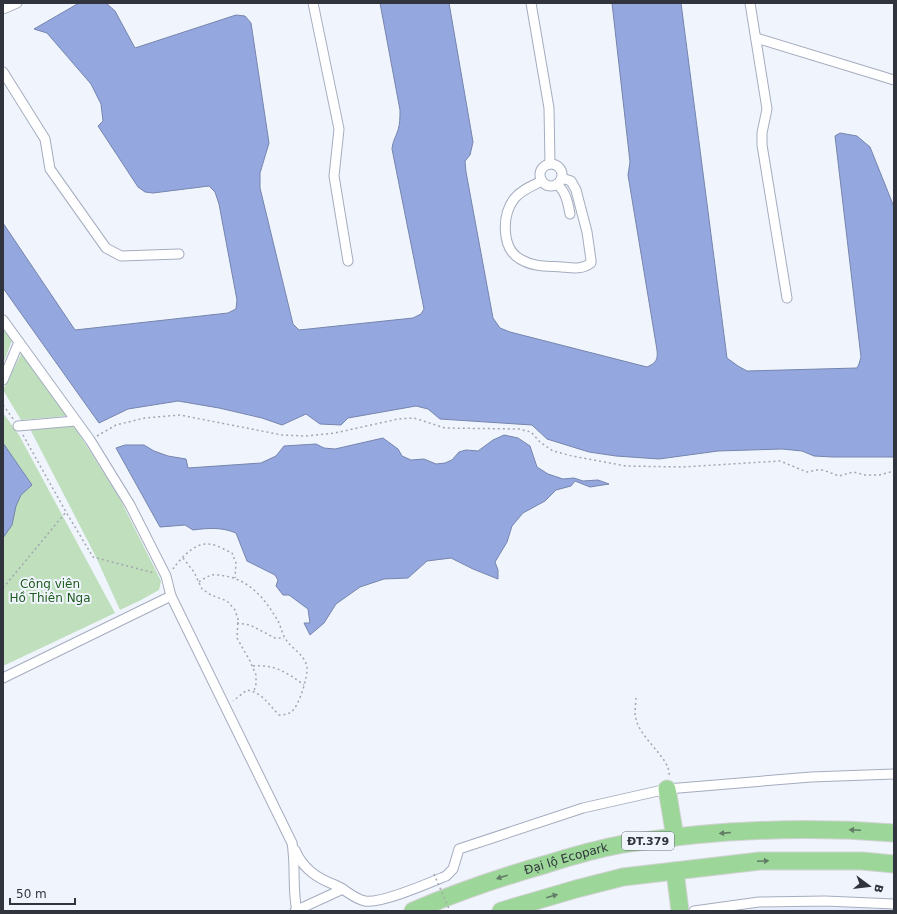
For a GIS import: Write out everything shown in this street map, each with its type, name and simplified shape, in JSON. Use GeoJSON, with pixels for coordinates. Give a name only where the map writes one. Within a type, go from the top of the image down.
{"type":"FeatureCollection","features":[{"type":"Feature","properties":{"kind":"highway"},"geometry":{"type":"LineString","coordinates":[[668,789],[676,837]]}},
{"type":"Feature","properties":{"kind":"highway","name":"Đại lộ Ecopark"},"geometry":{"type":"LineString","coordinates":[[413,911],[496,879],[576,855],[622,845],[676,837],[749,831],[833,829],[894,833]]}},
{"type":"Feature","properties":{"kind":"highway"},"geometry":{"type":"LineString","coordinates":[[504,911],[623,877],[760,861],[862,861],[894,864]]}},
{"type":"Feature","properties":{"kind":"highway"},"geometry":{"type":"LineString","coordinates":[[676,871],[680,911]]}},
{"type":"Feature","properties":{"kind":"street"},"geometry":{"type":"LineString","coordinates":[[3,9],[17,3]]}},
{"type":"Feature","properties":{"kind":"street"},"geometry":{"type":"LineString","coordinates":[[313,3],[339,129],[334,176],[348,262]]}},
{"type":"Feature","properties":{"kind":"street"},"geometry":{"type":"LineString","coordinates":[[531,3],[549,108],[550,164]]}},
{"type":"Feature","properties":{"kind":"street"},"geometry":{"type":"LineString","coordinates":[[750,3],[768,109],[762,133],[762,145],[788,298]]}},
{"type":"Feature","properties":{"kind":"street"},"geometry":{"type":"LineString","coordinates":[[756,38],[894,80]]}},
{"type":"Feature","properties":{"kind":"street"},"geometry":{"type":"LineString","coordinates":[[3,72],[45,138],[50,169],[106,248],[121,256],[179,254]]}},
{"type":"Feature","properties":{"kind":"street"},"geometry":{"type":"LineString","coordinates":[[542,181],[524,189],[514,199],[508,210],[505,224],[506,239],[512,251],[518,258],[530,264],[546,267],[584,268],[591,263],[587,232],[576,190],[571,181],[559,181],[550,186],[547,185],[542,181],[540,175],[545,166],[550,164],[556,165],[559,168],[562,174],[559,181],[565,194],[570,214]]}},
{"type":"Feature","properties":{"kind":"street"},"geometry":{"type":"LineString","coordinates":[[3,320],[90,440],[130,506],[166,576],[171,596],[298,857],[307,869],[319,879],[343,889],[356,898],[365,901],[378,901],[446,876],[453,868],[457,860],[458,849],[583,808],[668,789],[811,777],[894,774]]}},
{"type":"Feature","properties":{"kind":"street"},"geometry":{"type":"LineString","coordinates":[[3,380],[19,342]]}},
{"type":"Feature","properties":{"kind":"street"},"geometry":{"type":"LineString","coordinates":[[18,426],[75,421]]}},
{"type":"Feature","properties":{"kind":"street"},"geometry":{"type":"LineString","coordinates":[[3,678],[171,596]]}},
{"type":"Feature","properties":{"kind":"street"},"geometry":{"type":"LineString","coordinates":[[292,843],[294,854],[294,889],[297,911],[343,889]]}},
{"type":"Feature","properties":{"kind":"street"},"geometry":{"type":"LineString","coordinates":[[694,911],[759,902],[825,901],[894,904]]}},
{"type":"Feature","properties":{"kind":"path"},"geometry":{"type":"LineString","coordinates":[[3,405],[18,426],[93,557],[166,576],[183,558],[198,546],[209,544],[223,548],[232,554],[236,563],[235,578]]}},
{"type":"Feature","properties":{"kind":"path"},"geometry":{"type":"LineString","coordinates":[[90,440],[116,425],[144,418],[180,414],[282,435],[306,436],[335,433],[398,419],[414,418],[445,428],[519,429],[531,432],[540,442],[553,451],[626,466],[682,467],[780,461],[807,472],[823,470],[839,476],[853,472],[865,475],[879,475],[894,471]]}},
{"type":"Feature","properties":{"kind":"path"},"geometry":{"type":"LineString","coordinates":[[3,588],[66,512]]}},
{"type":"Feature","properties":{"kind":"path"},"geometry":{"type":"LineString","coordinates":[[183,558],[202,589],[228,601],[235,610],[237,638],[256,675],[254,691]]}},
{"type":"Feature","properties":{"kind":"path"},"geometry":{"type":"LineString","coordinates":[[199,582],[210,575],[235,578],[253,588],[263,599],[279,623],[284,638],[304,659],[307,668],[304,685],[299,700],[292,711],[284,715],[280,715],[262,695],[254,691],[247,690],[225,708]]}},
{"type":"Feature","properties":{"kind":"path"},"geometry":{"type":"LineString","coordinates":[[237,623],[250,625],[275,638],[284,638]]}},
{"type":"Feature","properties":{"kind":"path"},"geometry":{"type":"LineString","coordinates":[[252,666],[262,666],[275,669],[288,674],[304,685]]}},
{"type":"Feature","properties":{"kind":"path"},"geometry":{"type":"LineString","coordinates":[[636,698],[635,714],[642,733],[666,762],[670,772],[668,789]]}},
{"type":"Feature","properties":{"kind":"path"},"geometry":{"type":"LineString","coordinates":[[434,874],[450,911]]}},
{"type":"Feature","properties":{"kind":"shaded area"},"geometry":{"type":"Polygon","coordinates":[[[811,907],[890,909],[894,911],[742,911],[753,909],[811,907]]]}},
{"type":"Feature","properties":{"kind":"green space"},"geometry":{"type":"Polygon","coordinates":[[[3,325],[13,338],[3,364],[3,325]]]}},
{"type":"Feature","properties":{"kind":"green space"},"geometry":{"type":"Polygon","coordinates":[[[22,352],[67,416],[21,420],[3,390],[22,352]]]}},
{"type":"Feature","properties":{"kind":"green space","name":"Công viên Hồ Thiên Nga"},"geometry":{"type":"Polygon","coordinates":[[[3,413],[19,435],[115,613],[3,666],[3,413]]]}},
{"type":"Feature","properties":{"kind":"green space"},"geometry":{"type":"Polygon","coordinates":[[[74,426],[119,497],[161,581],[159,590],[120,610],[95,555],[29,427],[74,426]]]}},
{"type":"Feature","properties":{"kind":"water"},"geometry":{"type":"Polygon","coordinates":[[[79,3],[106,3],[115,11],[135,48],[236,15],[245,16],[251,23],[269,143],[260,173],[260,188],[293,324],[299,330],[413,318],[421,314],[424,309],[392,149],[398,130],[400,110],[380,3],[449,3],[473,142],[470,155],[465,161],[466,172],[493,318],[500,328],[510,332],[647,367],[656,361],[657,350],[628,175],[630,162],[612,3],[681,3],[727,358],[738,366],[747,371],[857,368],[861,357],[835,136],[840,133],[857,136],[870,147],[894,207],[894,457],[814,456],[802,451],[782,449],[718,451],[659,459],[616,456],[589,452],[547,439],[532,425],[440,419],[428,409],[416,406],[348,418],[341,425],[320,424],[306,414],[282,425],[262,418],[219,408],[178,401],[128,409],[99,423],[3,288],[3,223],[75,330],[228,313],[236,309],[237,300],[219,204],[215,192],[209,186],[153,193],[145,192],[138,187],[98,126],[103,121],[101,104],[91,84],[47,33],[34,29],[79,3]]]}},
{"type":"Feature","properties":{"kind":"water"},"geometry":{"type":"Polygon","coordinates":[[[504,435],[518,438],[530,446],[537,467],[548,474],[563,479],[574,478],[583,481],[598,480],[609,484],[590,487],[575,481],[571,486],[556,490],[545,501],[523,513],[512,526],[507,542],[495,562],[498,570],[498,579],[451,558],[427,561],[408,578],[384,579],[360,587],[336,604],[324,623],[310,635],[304,623],[310,623],[308,609],[289,595],[283,595],[276,586],[278,580],[275,575],[247,561],[236,533],[215,528],[193,530],[185,525],[160,527],[116,448],[125,445],[144,445],[154,451],[168,456],[186,459],[188,468],[261,463],[276,456],[284,446],[316,444],[324,448],[335,449],[383,438],[398,449],[402,456],[411,460],[424,459],[436,464],[445,463],[452,460],[459,452],[466,450],[478,451],[493,440],[504,435]]]}},
{"type":"Feature","properties":{"kind":"water"},"geometry":{"type":"Polygon","coordinates":[[[3,443],[32,485],[21,495],[16,506],[12,525],[3,538],[3,443]]]}}]}
